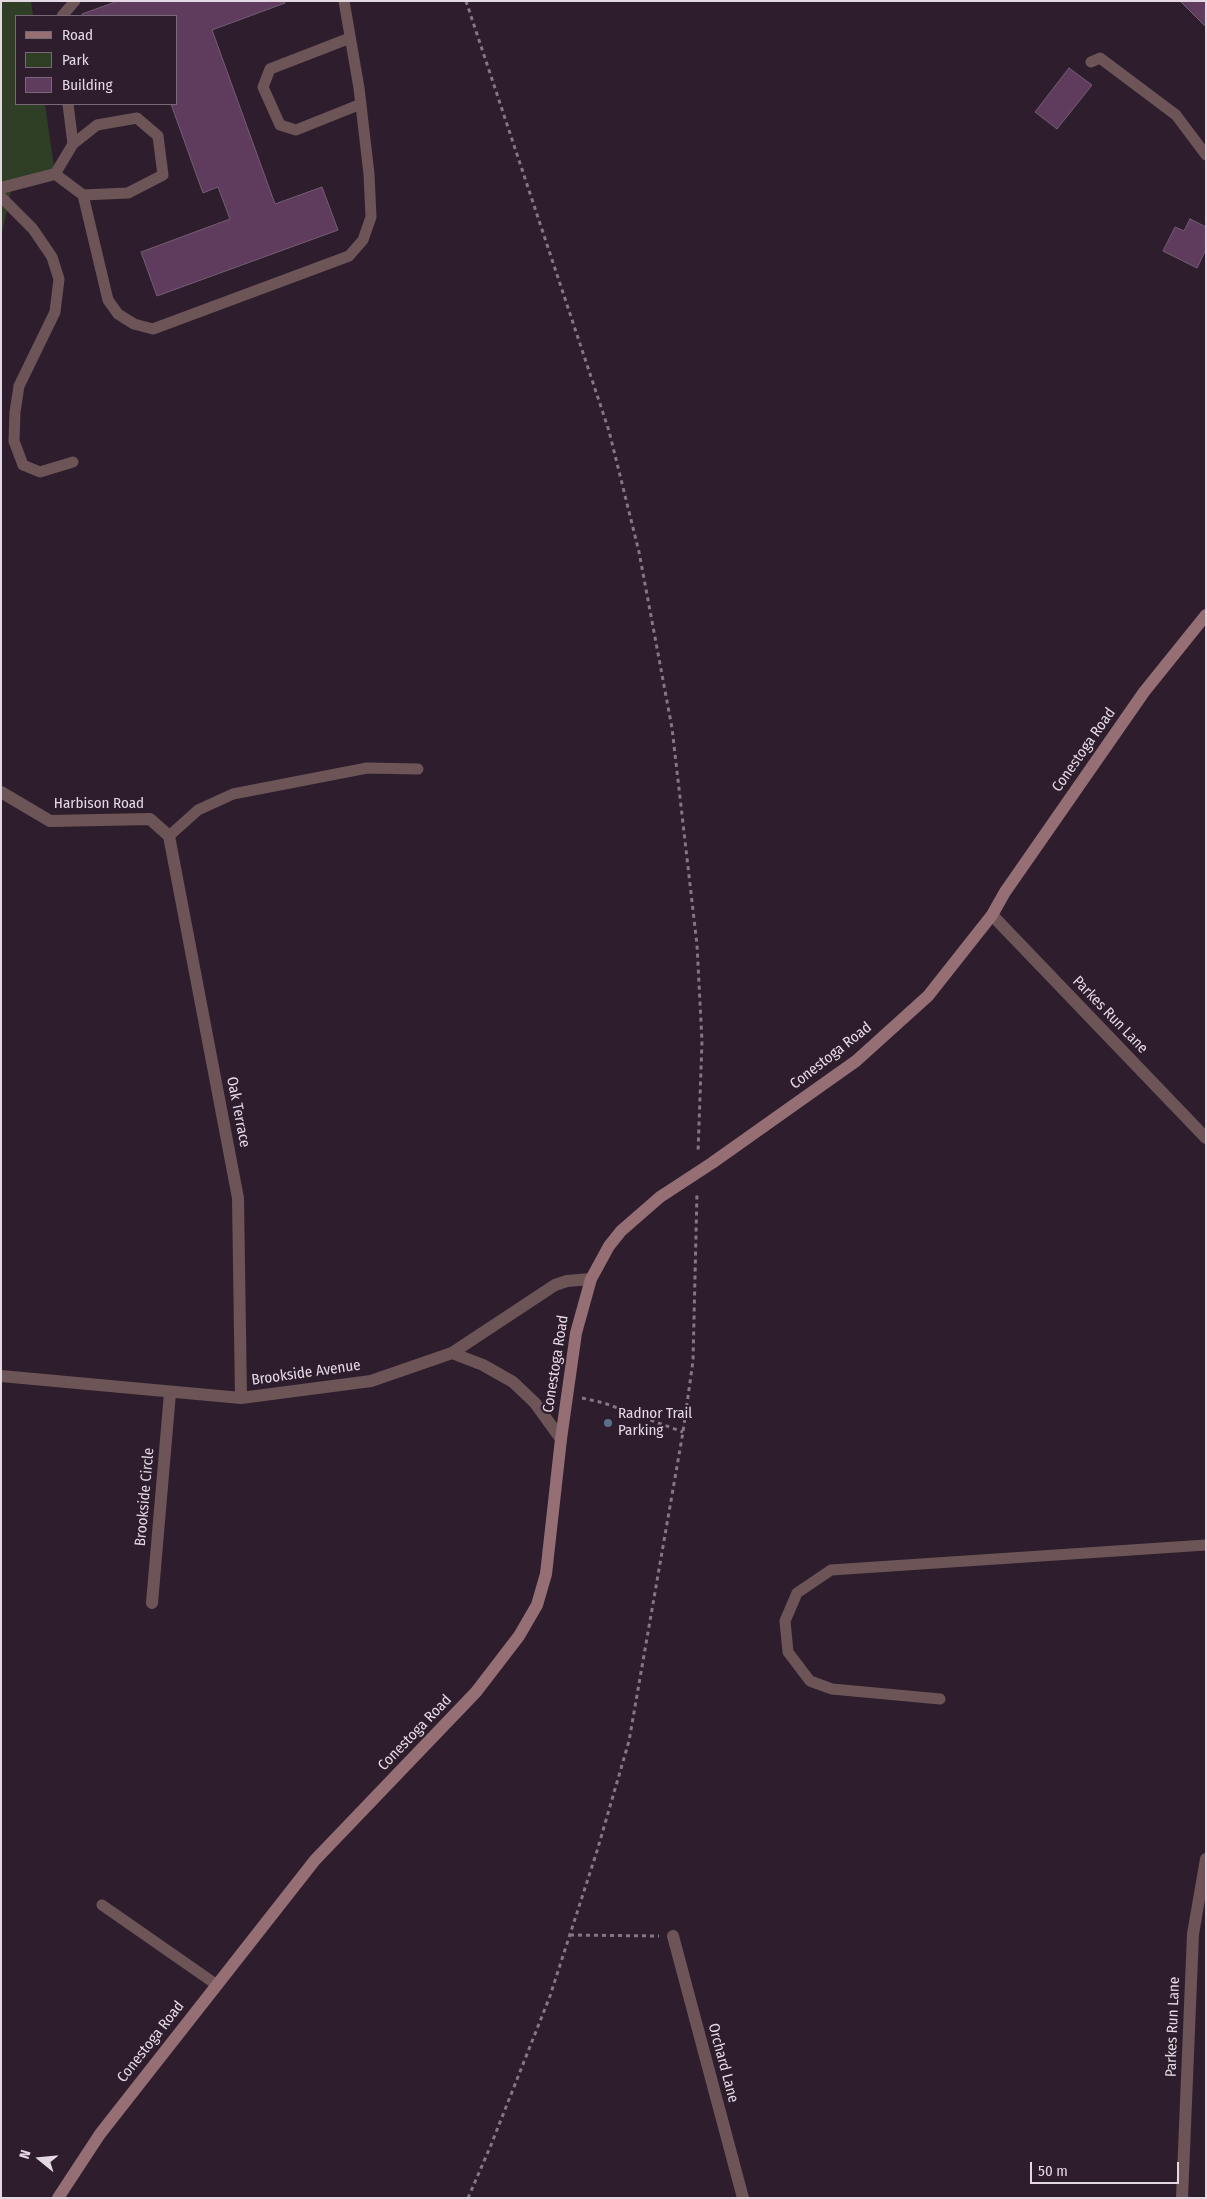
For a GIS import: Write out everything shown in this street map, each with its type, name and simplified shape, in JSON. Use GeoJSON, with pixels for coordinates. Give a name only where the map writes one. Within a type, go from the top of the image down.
{"type":"FeatureCollection","features":[{"type":"Feature","properties":{"kind":"main road","name":"Conestoga Road"},"geometry":{"type":"LineString","coordinates":[[58,2198],[100,2134],[315,1860],[476,1692],[519,1636],[537,1605],[546,1574],[561,1439],[576,1333],[591,1279],[609,1246],[640,1213],[660,1197],[712,1163],[856,1060],[928,996],[992,915],[1005,892],[1144,692],[1206,615]]}},
{"type":"Feature","properties":{"kind":"street"},"geometry":{"type":"LineString","coordinates":[[1,188],[56,174]]}},
{"type":"Feature","properties":{"kind":"street","name":"Harbison Road"},"geometry":{"type":"LineString","coordinates":[[1,792],[50,822],[150,819],[169,836]]}},
{"type":"Feature","properties":{"kind":"street","name":"Oak Terrace"},"geometry":{"type":"LineString","coordinates":[[169,836],[238,1198],[242,1398]]}},
{"type":"Feature","properties":{"kind":"street","name":"Parkes Run Lane"},"geometry":{"type":"LineString","coordinates":[[992,915],[1206,1138]]}},
{"type":"Feature","properties":{"kind":"street","name":"Brookside Avenue"},"geometry":{"type":"LineString","coordinates":[[1,1376],[170,1393],[242,1398],[371,1381],[452,1353],[555,1285],[567,1281],[591,1279]]}},
{"type":"Feature","properties":{"kind":"street"},"geometry":{"type":"LineString","coordinates":[[452,1353],[483,1365],[513,1382],[535,1403],[561,1439]]}},
{"type":"Feature","properties":{"kind":"street","name":"Brookside Circle"},"geometry":{"type":"LineString","coordinates":[[152,1603],[170,1393]]}},
{"type":"Feature","properties":{"kind":"street","name":"Parkes Run Lane"},"geometry":{"type":"LineString","coordinates":[[1182,2198],[1193,1934],[1206,1859]]}},
{"type":"Feature","properties":{"kind":"street"},"geometry":{"type":"LineString","coordinates":[[1193,1934],[1206,1940]]}},
{"type":"Feature","properties":{"kind":"street","name":"Orchard Lane"},"geometry":{"type":"LineString","coordinates":[[672,1936],[743,2198]]}},
{"type":"Feature","properties":{"kind":"lane"},"geometry":{"type":"LineString","coordinates":[[63,15],[75,1]]}},
{"type":"Feature","properties":{"kind":"lane"},"geometry":{"type":"LineString","coordinates":[[83,195],[128,193],[163,176],[158,136],[137,118],[97,125],[73,144],[56,174],[83,195],[108,300],[118,314],[134,324],[153,329],[349,256],[363,240],[371,217],[369,174],[361,104],[344,1]]}},
{"type":"Feature","properties":{"kind":"lane"},"geometry":{"type":"LineString","coordinates":[[350,38],[270,69],[263,88],[280,125],[296,130],[361,104]]}},
{"type":"Feature","properties":{"kind":"lane"},"geometry":{"type":"LineString","coordinates":[[1091,62],[1100,58],[1176,116],[1206,155]]}},
{"type":"Feature","properties":{"kind":"lane"},"geometry":{"type":"LineString","coordinates":[[68,105],[73,144]]}},
{"type":"Feature","properties":{"kind":"lane"},"geometry":{"type":"LineString","coordinates":[[1,197],[33,229],[52,257],[59,280],[55,312],[19,386],[15,412],[14,440],[23,466],[40,472],[73,462]]}},
{"type":"Feature","properties":{"kind":"lane"},"geometry":{"type":"LineString","coordinates":[[169,836],[198,810],[233,794],[367,768],[418,768]]}},
{"type":"Feature","properties":{"kind":"lane"},"geometry":{"type":"LineString","coordinates":[[940,1699],[832,1689],[810,1682],[788,1652],[784,1621],[797,1593],[831,1570],[1206,1545]]}},
{"type":"Feature","properties":{"kind":"lane"},"geometry":{"type":"LineString","coordinates":[[102,1905],[217,1985]]}},
{"type":"Feature","properties":{"kind":"path"},"geometry":{"type":"LineString","coordinates":[[466,1],[609,431],[639,552],[672,728],[697,945],[702,1041],[698,1139]]}},
{"type":"Feature","properties":{"kind":"path"},"geometry":{"type":"LineString","coordinates":[[468,2198],[550,1996],[629,1741],[683,1432],[693,1361],[697,1198]]}},
{"type":"Feature","properties":{"kind":"path"},"geometry":{"type":"LineString","coordinates":[[567,1394],[604,1403],[683,1432]]}},
{"type":"Feature","properties":{"kind":"path"},"geometry":{"type":"LineString","coordinates":[[570,1935],[672,1936]]}},
{"type":"Feature","properties":{"kind":"green space"},"geometry":{"type":"Polygon","coordinates":[[[1,1],[31,1],[33,15],[15,15],[15,105],[45,105],[55,174],[12,186],[1,238],[1,1]]]}},
{"type":"Feature","properties":{"kind":"building"},"geometry":{"type":"Polygon","coordinates":[[[118,1],[284,1],[285,3],[212,30],[275,204],[322,187],[338,230],[157,296],[141,252],[230,219],[218,187],[203,193],[171,105],[178,105],[178,15],[82,14],[118,1]]]}},
{"type":"Feature","properties":{"kind":"building"},"geometry":{"type":"Polygon","coordinates":[[[1180,1],[1206,1],[1206,27],[1180,1]]]}},
{"type":"Feature","properties":{"kind":"building"},"geometry":{"type":"Polygon","coordinates":[[[1069,68],[1092,85],[1057,129],[1035,112],[1069,68]]]}},
{"type":"Feature","properties":{"kind":"building"},"geometry":{"type":"Polygon","coordinates":[[[1190,219],[1206,227],[1206,249],[1197,268],[1163,251],[1175,227],[1184,231],[1190,219]]]}},
{"type":"Feature","properties":{"kind":"place","name":"Radnor Trail Parking"},"geometry":{"type":"Point","coordinates":[608,1423]}}]}
